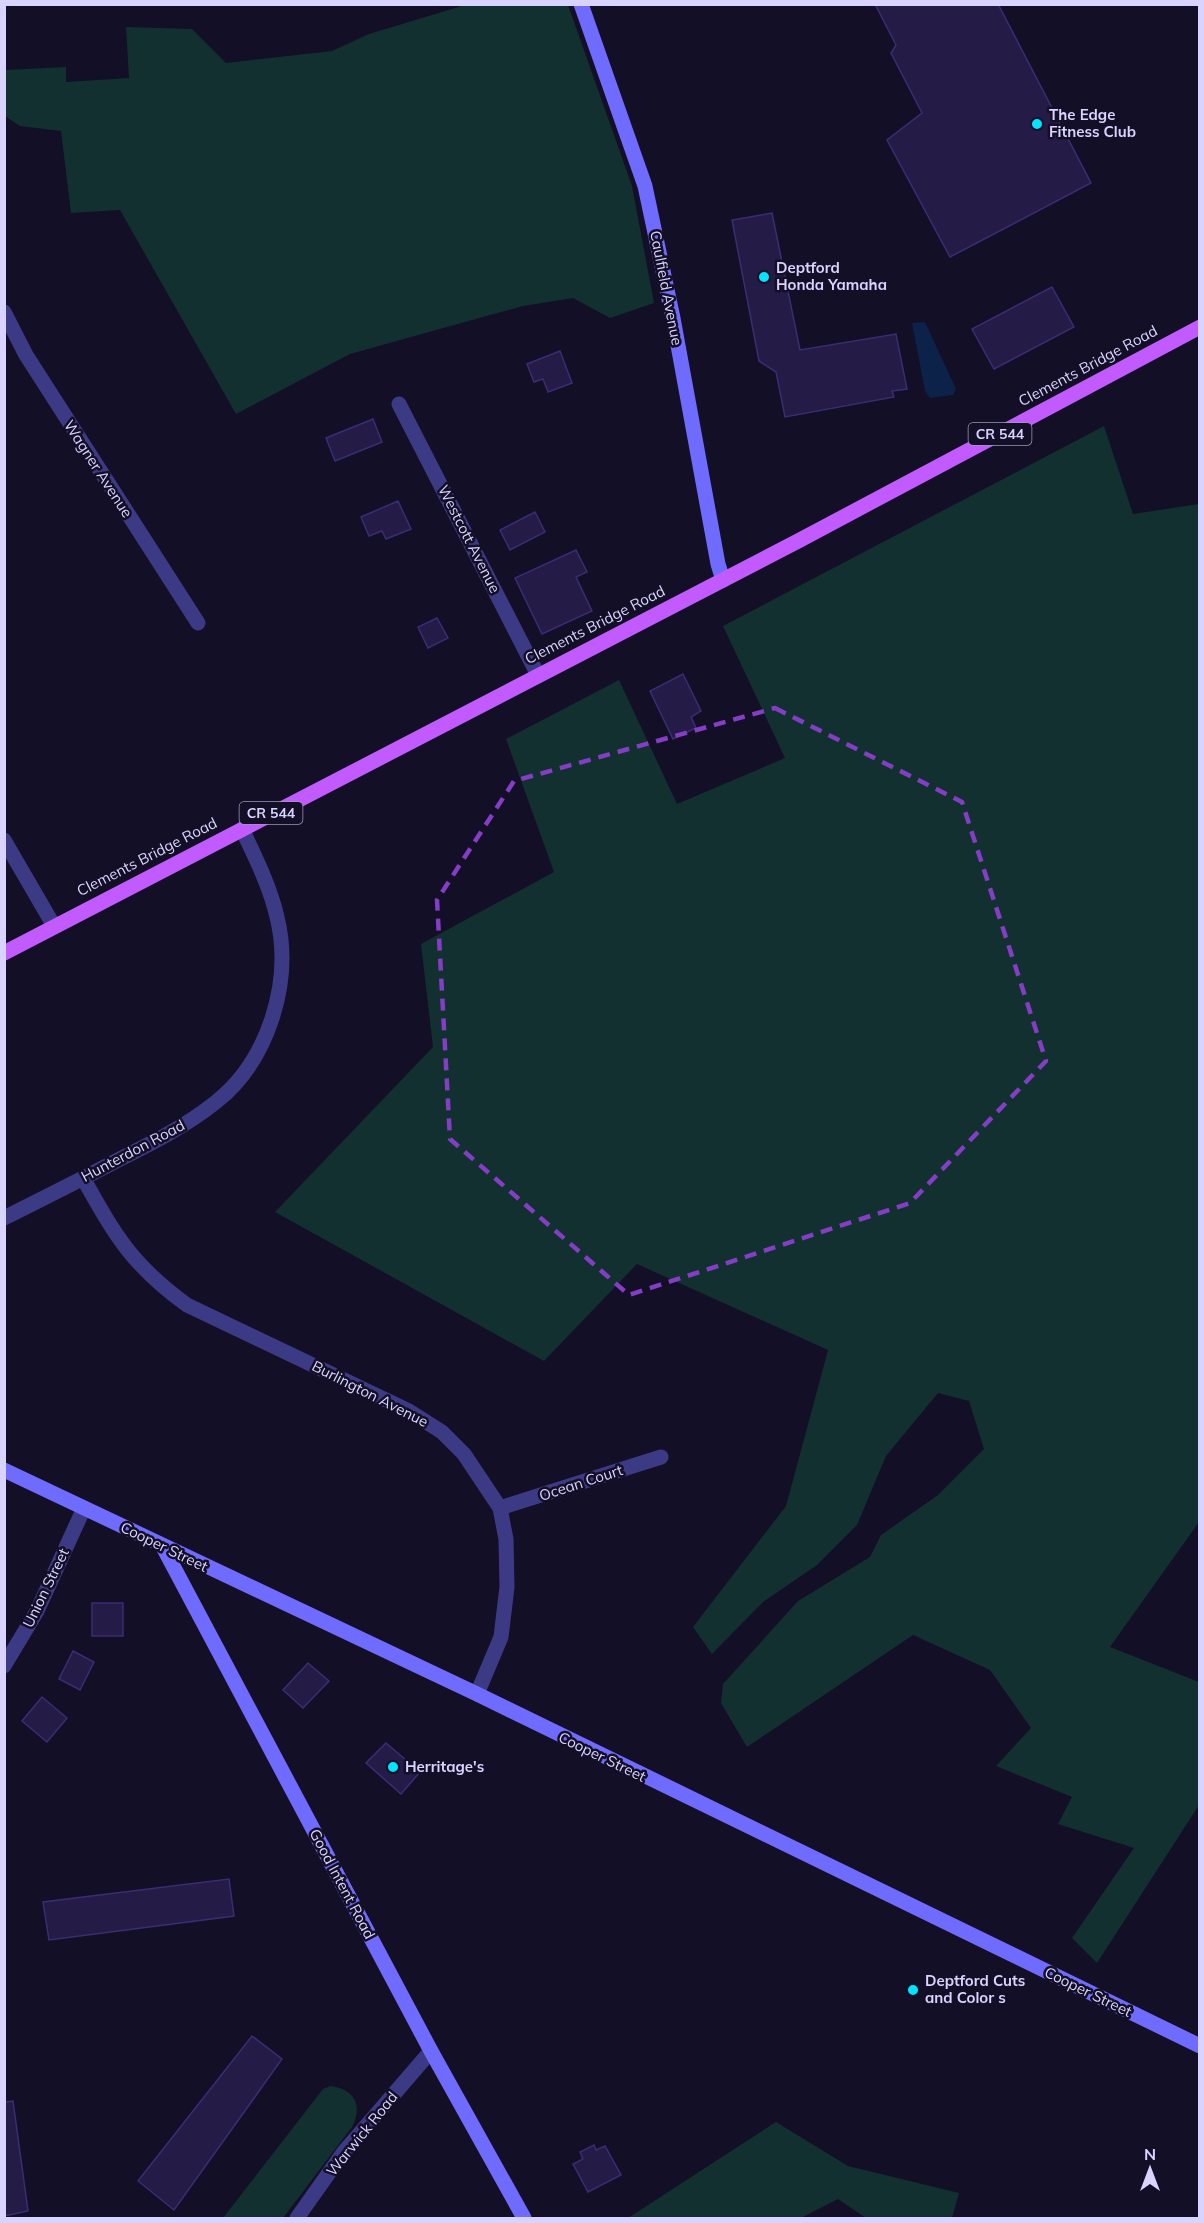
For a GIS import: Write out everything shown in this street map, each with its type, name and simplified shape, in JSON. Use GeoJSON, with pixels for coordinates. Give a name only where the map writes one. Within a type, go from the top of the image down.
{"type":"FeatureCollection","features":[{"type":"Feature","properties":{"kind":"main road","name":"Caulfield Avenue"},"geometry":{"type":"LineString","coordinates":[[581,4],[645,186],[671,309],[717,564],[723,580]]}},
{"type":"Feature","properties":{"kind":"main road","name":"Clements Bridge Road"},"geometry":{"type":"LineString","coordinates":[[4,953],[723,580],[1200,327]]}},
{"type":"Feature","properties":{"kind":"main road","name":"Cooper Street"},"geometry":{"type":"LineString","coordinates":[[4,1470],[477,1694],[1200,2046]]}},
{"type":"Feature","properties":{"kind":"main road","name":"Good Intent Road"},"geometry":{"type":"LineString","coordinates":[[163,1547],[431,2051],[524,2218]]}},
{"type":"Feature","properties":{"kind":"street","name":"Wagner Avenue"},"geometry":{"type":"LineString","coordinates":[[4,312],[32,364],[198,623]]}},
{"type":"Feature","properties":{"kind":"street","name":"Westcott Avenue"},"geometry":{"type":"LineString","coordinates":[[399,404],[538,675]]}},
{"type":"Feature","properties":{"kind":"street","name":"Hunterdon Road"},"geometry":{"type":"LineString","coordinates":[[4,1218],[170,1134],[217,1102],[240,1079],[255,1058],[271,1021],[280,987],[281,954],[278,920],[271,895],[242,829]]}},
{"type":"Feature","properties":{"kind":"street"},"geometry":{"type":"LineString","coordinates":[[4,840],[54,926]]}},
{"type":"Feature","properties":{"kind":"street","name":"Burlington Avenue"},"geometry":{"type":"LineString","coordinates":[[83,1178],[116,1237],[141,1268],[159,1285],[208,1316],[409,1411],[442,1432],[464,1454],[500,1508],[506,1548],[507,1587],[501,1637],[477,1694]]}},
{"type":"Feature","properties":{"kind":"street","name":"Ocean Court"},"geometry":{"type":"LineString","coordinates":[[500,1508],[661,1457]]}},
{"type":"Feature","properties":{"kind":"street","name":"Union Street"},"geometry":{"type":"LineString","coordinates":[[4,1666],[37,1611],[84,1508]]}},
{"type":"Feature","properties":{"kind":"street","name":"Warwick Road"},"geometry":{"type":"LineString","coordinates":[[297,2218],[343,2153],[431,2051]]}},
{"type":"Feature","properties":{"kind":"highlighted area"},"geometry":{"type":"Polygon","coordinates":[[[775,708],[962,802],[1046,1061],[910,1203],[629,1295],[450,1139],[437,900],[514,781],[775,708]]]}},
{"type":"Feature","properties":{"kind":"green space"},"geometry":{"type":"Polygon","coordinates":[[[465,5],[568,5],[632,186],[654,303],[610,318],[573,298],[523,306],[350,354],[236,414],[120,210],[71,213],[61,131],[20,126],[5,116],[5,70],[66,67],[66,82],[129,78],[126,27],[192,29],[226,63],[332,51],[369,34],[465,5]]]}},
{"type":"Feature","properties":{"kind":"green space"},"geometry":{"type":"Polygon","coordinates":[[[1104,426],[1133,514],[1199,504],[1199,1522],[1110,1647],[1199,1682],[1199,1805],[1097,1963],[1072,1938],[1134,1848],[1058,1824],[1072,1797],[996,1766],[1031,1728],[990,1670],[913,1635],[747,1747],[721,1703],[723,1684],[798,1601],[870,1557],[881,1535],[938,1495],[984,1449],[969,1401],[938,1393],[886,1456],[857,1525],[817,1565],[763,1602],[712,1654],[693,1627],[786,1506],[828,1350],[637,1264],[544,1361],[275,1212],[433,1047],[421,944],[554,872],[506,739],[619,680],[677,804],[785,758],[723,626],[1104,426]]]}},
{"type":"Feature","properties":{"kind":"green space"},"geometry":{"type":"Polygon","coordinates":[[[330,2086],[351,2095],[357,2112],[355,2119],[352,2127],[283,2218],[223,2218],[323,2089],[330,2086]]]}},
{"type":"Feature","properties":{"kind":"green space"},"geometry":{"type":"Polygon","coordinates":[[[776,2122],[848,2166],[959,2193],[952,2218],[866,2218],[838,2199],[801,2218],[628,2218],[776,2122]]]}},
{"type":"Feature","properties":{"kind":"water"},"geometry":{"type":"Polygon","coordinates":[[[925,322],[956,389],[953,395],[930,398],[925,391],[912,323],[925,322]]]}},
{"type":"Feature","properties":{"kind":"building"},"geometry":{"type":"Polygon","coordinates":[[[875,4],[998,4],[1091,183],[950,257],[887,140],[922,113],[891,53],[896,45],[875,4]]]}},
{"type":"Feature","properties":{"kind":"building","name":"Deptford Honda Yamaha"},"geometry":{"type":"Polygon","coordinates":[[[772,213],[800,350],[896,334],[907,389],[892,391],[894,397],[785,417],[776,372],[759,361],[732,220],[772,213]]]}},
{"type":"Feature","properties":{"kind":"building"},"geometry":{"type":"Polygon","coordinates":[[[1052,287],[1074,327],[994,369],[972,329],[1052,287]]]}},
{"type":"Feature","properties":{"kind":"building"},"geometry":{"type":"Polygon","coordinates":[[[560,351],[572,383],[548,392],[543,379],[534,382],[527,364],[560,351]]]}},
{"type":"Feature","properties":{"kind":"building"},"geometry":{"type":"Polygon","coordinates":[[[373,419],[382,442],[335,461],[326,438],[373,419]]]}},
{"type":"Feature","properties":{"kind":"building"},"geometry":{"type":"Polygon","coordinates":[[[398,501],[411,529],[386,539],[382,531],[369,536],[361,517],[398,501]]]}},
{"type":"Feature","properties":{"kind":"building"},"geometry":{"type":"Polygon","coordinates":[[[535,512],[545,532],[510,550],[500,530],[535,512]]]}},
{"type":"Feature","properties":{"kind":"building"},"geometry":{"type":"Polygon","coordinates":[[[576,550],[587,572],[576,577],[592,611],[542,634],[515,578],[576,550]]]}},
{"type":"Feature","properties":{"kind":"building"},"geometry":{"type":"Polygon","coordinates":[[[437,618],[448,638],[428,648],[418,627],[437,618]]]}},
{"type":"Feature","properties":{"kind":"building"},"geometry":{"type":"Polygon","coordinates":[[[683,674],[701,711],[691,717],[696,728],[673,739],[650,691],[683,674]]]}},
{"type":"Feature","properties":{"kind":"building"},"geometry":{"type":"Polygon","coordinates":[[[92,1603],[123,1603],[123,1636],[92,1636],[92,1603]]]}},
{"type":"Feature","properties":{"kind":"building"},"geometry":{"type":"Polygon","coordinates":[[[73,1651],[94,1662],[80,1690],[59,1679],[73,1651]]]}},
{"type":"Feature","properties":{"kind":"building"},"geometry":{"type":"Polygon","coordinates":[[[308,1663],[329,1681],[303,1708],[283,1690],[308,1663]]]}},
{"type":"Feature","properties":{"kind":"building"},"geometry":{"type":"Polygon","coordinates":[[[42,1697],[67,1718],[47,1742],[22,1721],[42,1697]]]}},
{"type":"Feature","properties":{"kind":"building","name":"Herritage's"},"geometry":{"type":"Polygon","coordinates":[[[386,1743],[420,1772],[401,1794],[366,1763],[386,1743]]]}},
{"type":"Feature","properties":{"kind":"building"},"geometry":{"type":"Polygon","coordinates":[[[229,1879],[234,1916],[49,1940],[43,1902],[229,1879]]]}},
{"type":"Feature","properties":{"kind":"building"},"geometry":{"type":"Polygon","coordinates":[[[252,2036],[282,2059],[174,2210],[138,2181],[252,2036]]]}},
{"type":"Feature","properties":{"kind":"building"},"geometry":{"type":"Polygon","coordinates":[[[13,2101],[28,2211],[4,2216],[4,2102],[13,2101]]]}},
{"type":"Feature","properties":{"kind":"building"},"geometry":{"type":"Polygon","coordinates":[[[594,2145],[596,2150],[605,2146],[621,2175],[588,2192],[573,2164],[583,2159],[580,2152],[594,2145]]]}},
{"type":"Feature","properties":{"kind":"place","name":"The Edge Fitness Club"},"geometry":{"type":"Point","coordinates":[1037,124]}},
{"type":"Feature","properties":{"kind":"place","name":"Deptford Honda Yamaha"},"geometry":{"type":"Point","coordinates":[764,277]}},
{"type":"Feature","properties":{"kind":"place","name":"Herritage's"},"geometry":{"type":"Point","coordinates":[393,1767]}},
{"type":"Feature","properties":{"kind":"place","name":"Deptford Cuts and Color s"},"geometry":{"type":"Point","coordinates":[913,1990]}}]}
